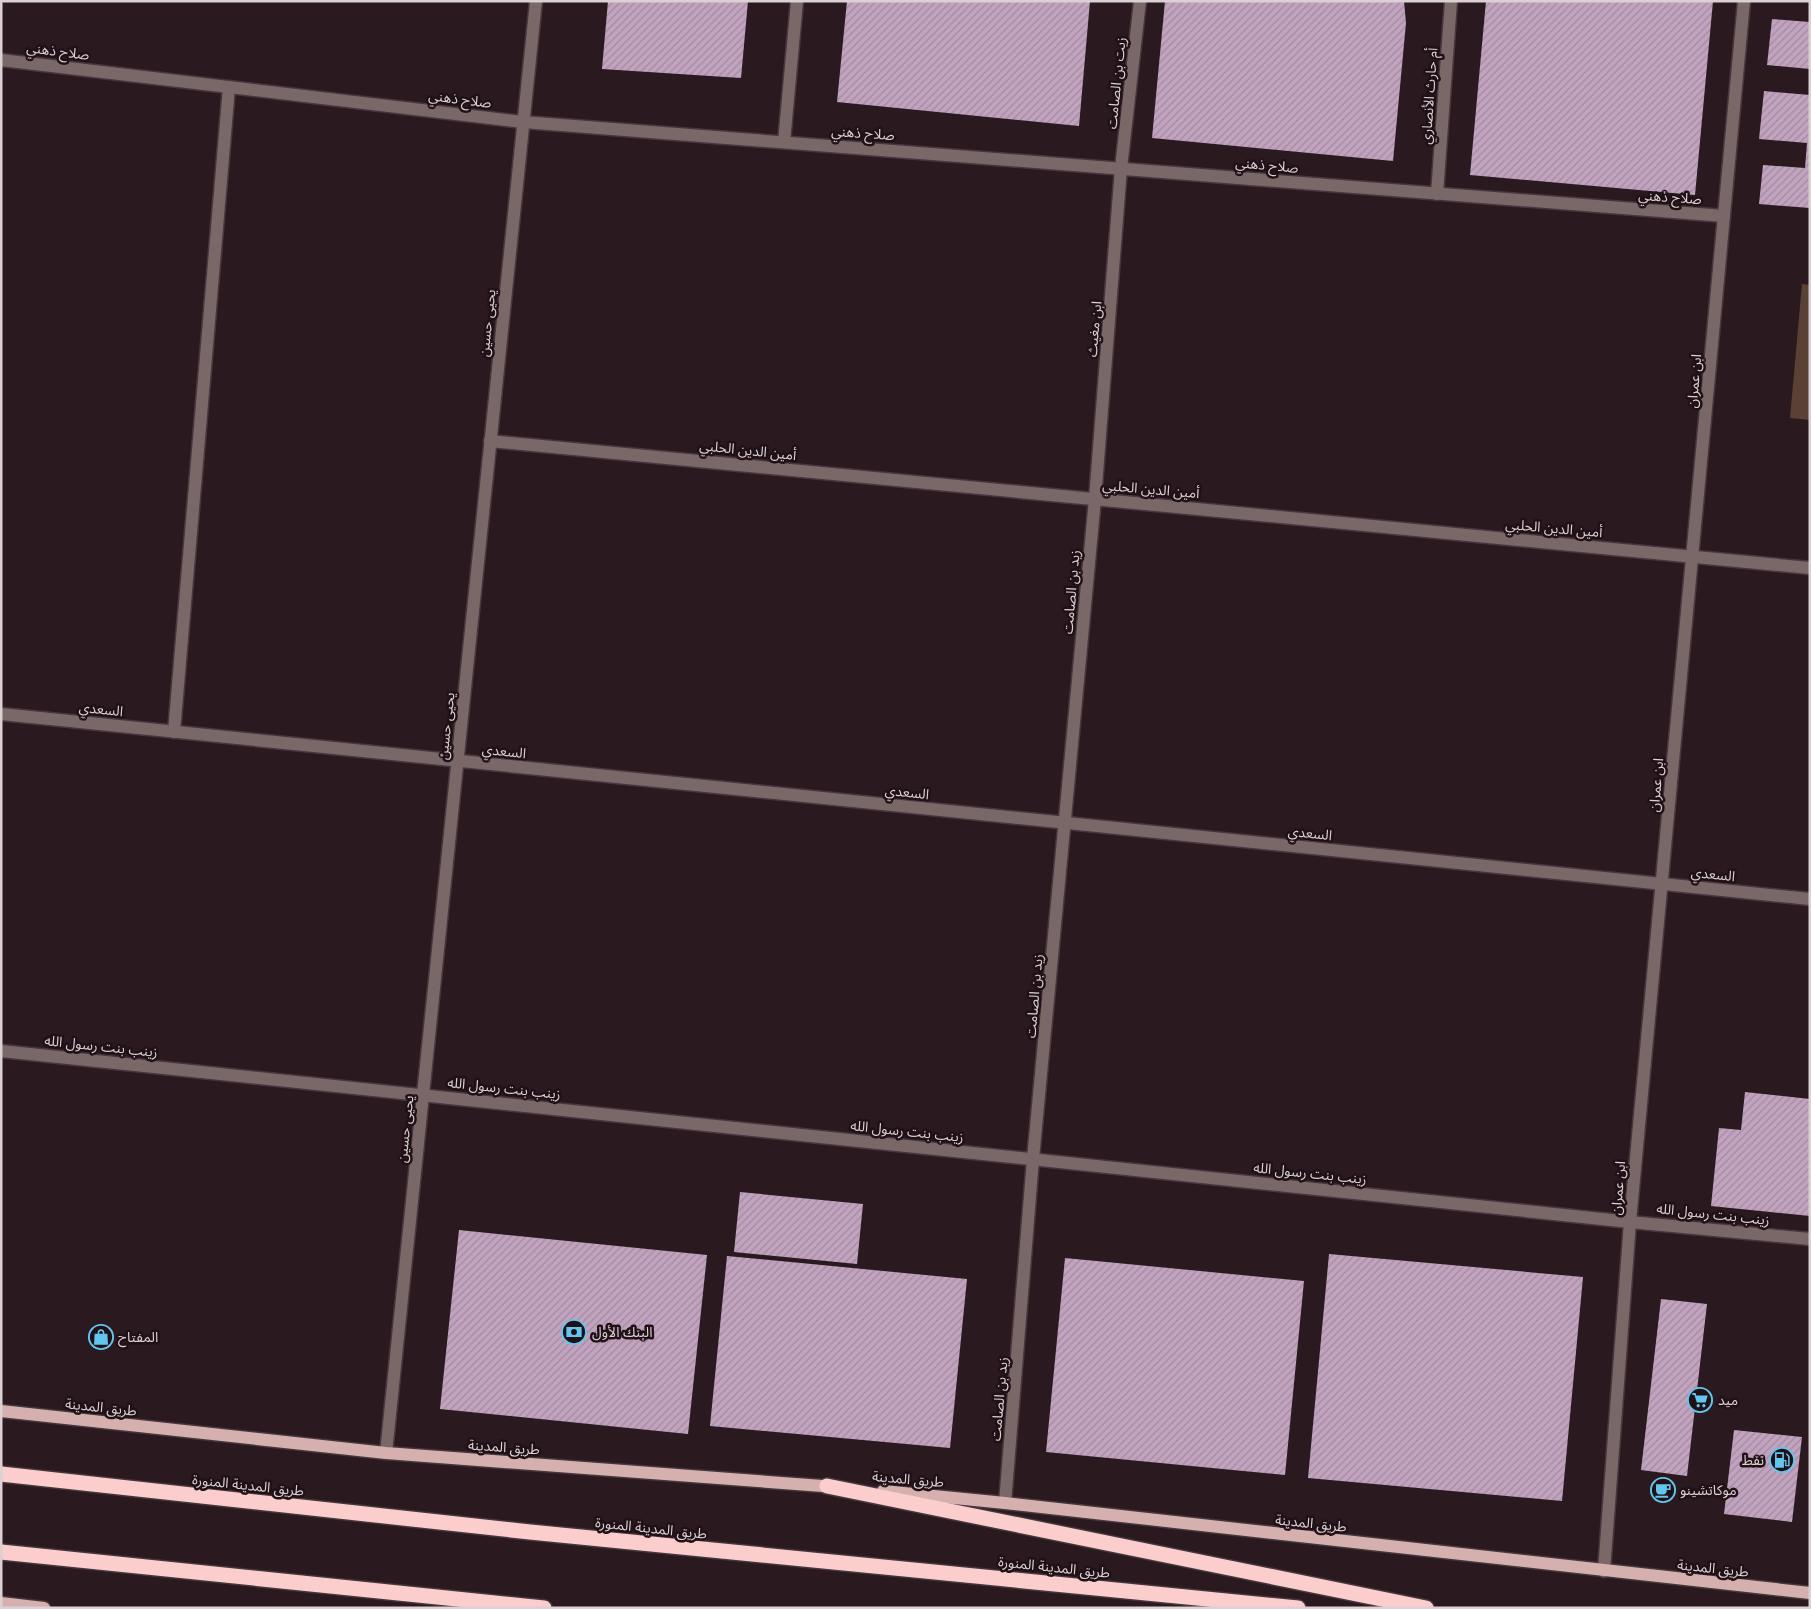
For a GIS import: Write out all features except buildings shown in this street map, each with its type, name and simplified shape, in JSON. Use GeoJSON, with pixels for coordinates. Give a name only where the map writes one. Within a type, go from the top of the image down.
{"type":"FeatureCollection","features":[{"type":"Feature","properties":{"kind":"highway","name":"طريق المدينة المنورة"},"geometry":{"type":"LineString","coordinates":[[1,1474],[530,1532],[1298,1608]]}},
{"type":"Feature","properties":{"kind":"highway"},"geometry":{"type":"LineString","coordinates":[[827,1486],[1426,1608]]}},
{"type":"Feature","properties":{"kind":"highway"},"geometry":{"type":"LineString","coordinates":[[1,1552],[544,1608]]}},
{"type":"Feature","properties":{"kind":"main road","name":"طريق المدينة"},"geometry":{"type":"LineString","coordinates":[[1,1412],[386,1453],[827,1486],[1005,1503],[1810,1593]]}},
{"type":"Feature","properties":{"kind":"main road"},"geometry":{"type":"LineString","coordinates":[[1,1603],[44,1608]]}},
{"type":"Feature","properties":{"kind":"street","name":"يحيى حسين"},"geometry":{"type":"LineString","coordinates":[[386,1453],[536,1]]}},
{"type":"Feature","properties":{"kind":"street"},"geometry":{"type":"LineString","coordinates":[[784,142],[797,1]]}},
{"type":"Feature","properties":{"kind":"street","name":"زيت بن الصامت"},"geometry":{"type":"LineString","coordinates":[[1121,168],[1140,1]]}},
{"type":"Feature","properties":{"kind":"street","name":"أم حارث الأنصاري"},"geometry":{"type":"LineString","coordinates":[[1437,194],[1451,1]]}},
{"type":"Feature","properties":{"kind":"street","name":"ابن عمران"},"geometry":{"type":"LineString","coordinates":[[1604,1571],[1630,1222],[1744,1]]}},
{"type":"Feature","properties":{"kind":"street","name":"صلاح ذهني"},"geometry":{"type":"LineString","coordinates":[[1,60],[523,122],[1724,216]]}},
{"type":"Feature","properties":{"kind":"street"},"geometry":{"type":"LineString","coordinates":[[174,732],[229,86]]}},
{"type":"Feature","properties":{"kind":"street","name":"ابن مغيث"},"geometry":{"type":"LineString","coordinates":[[1096,495],[1121,168]]}},
{"type":"Feature","properties":{"kind":"street","name":"أمين الدين الحلبي"},"geometry":{"type":"LineString","coordinates":[[490,440],[1096,495],[1810,568]]}},
{"type":"Feature","properties":{"kind":"street","name":"زيد بن الصامت"},"geometry":{"type":"LineString","coordinates":[[1005,1503],[1033,1159],[1096,495]]}},
{"type":"Feature","properties":{"kind":"street","name":"السعدي"},"geometry":{"type":"LineString","coordinates":[[1,714],[1810,899]]}},
{"type":"Feature","properties":{"kind":"street","name":"زينب بنت رسول الله"},"geometry":{"type":"LineString","coordinates":[[1,1051],[1630,1222],[1810,1239]]}},
{"type":"Feature","properties":{"kind":"shaded area"},"geometry":{"type":"Polygon","coordinates":[[[1802,284],[1810,285],[1810,420],[1790,418],[1802,284]]]}},
{"type":"Feature","properties":{"kind":"place","name":"البنك الأول"},"geometry":{"type":"Point","coordinates":[574,1332]}},
{"type":"Feature","properties":{"kind":"place","name":"المفتاح"},"geometry":{"type":"Point","coordinates":[101,1337]}},
{"type":"Feature","properties":{"kind":"place","name":"ميد"},"geometry":{"type":"Point","coordinates":[1700,1400]}},
{"type":"Feature","properties":{"kind":"place","name":"نفط"},"geometry":{"type":"Point","coordinates":[1782,1460]}},
{"type":"Feature","properties":{"kind":"place","name":"موكاتشينو"},"geometry":{"type":"Point","coordinates":[1663,1490]}}]}
